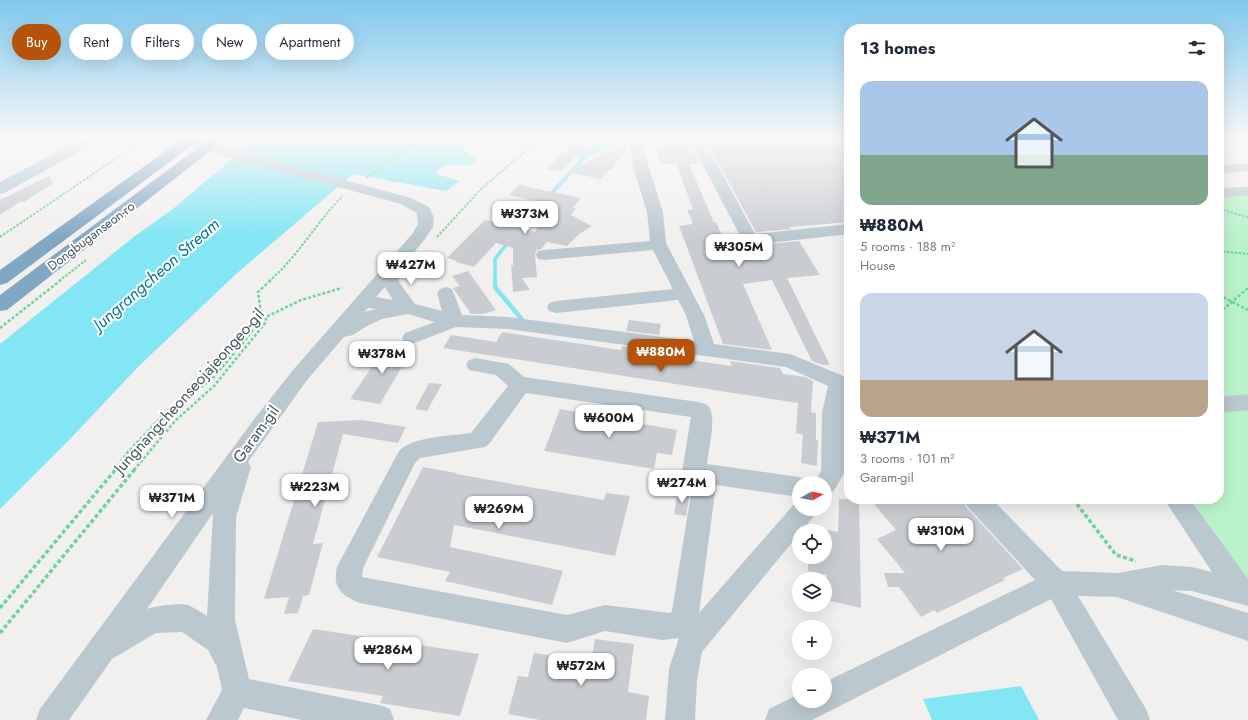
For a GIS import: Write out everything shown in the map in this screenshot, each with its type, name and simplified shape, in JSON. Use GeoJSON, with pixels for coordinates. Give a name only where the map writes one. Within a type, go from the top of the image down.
{"type":"FeatureCollection","features":[{"type":"Feature","properties":{"kind":"highway","name":"Dongbuganseon-ro"},"geometry":{"type":"LineString","coordinates":[[0,279],[142,171]]}},
{"type":"Feature","properties":{"kind":"highway","name":"Dongbuganseon-ro"},"geometry":{"type":"LineString","coordinates":[[0,305],[162,171]]}},
{"type":"Feature","properties":{"kind":"main road"},"geometry":{"type":"LineString","coordinates":[[0,179],[16,171]]}},
{"type":"Feature","properties":{"kind":"main road"},"geometry":{"type":"LineString","coordinates":[[0,189],[34,171]]}},
{"type":"Feature","properties":{"kind":"street"},"geometry":{"type":"LineString","coordinates":[[316,171],[362,184]]}},
{"type":"Feature","properties":{"kind":"street"},"geometry":{"type":"LineString","coordinates":[[641,171],[655,214],[657,239],[659,245],[694,315],[706,350]]}},
{"type":"Feature","properties":{"kind":"street"},"geometry":{"type":"LineString","coordinates":[[713,171],[750,240],[844,230]]}},
{"type":"Feature","properties":{"kind":"street","name":"Garam-gil"},"geometry":{"type":"LineString","coordinates":[[51,720],[300,375],[426,226],[427,220],[424,210],[406,201],[362,184]]}},
{"type":"Feature","properties":{"kind":"street"},"geometry":{"type":"LineString","coordinates":[[1224,193],[1248,191]]}},
{"type":"Feature","properties":{"kind":"street"},"geometry":{"type":"LineString","coordinates":[[544,255],[659,245]]}},
{"type":"Feature","properties":{"kind":"street"},"geometry":{"type":"LineString","coordinates":[[393,266],[389,275],[390,282],[408,308]]}},
{"type":"Feature","properties":{"kind":"street"},"geometry":{"type":"LineString","coordinates":[[446,293],[454,320]]}},
{"type":"Feature","properties":{"kind":"street"},"geometry":{"type":"LineString","coordinates":[[556,307],[684,294]]}},
{"type":"Feature","properties":{"kind":"street"},"geometry":{"type":"LineString","coordinates":[[363,301],[408,308],[454,320],[508,323],[790,361],[839,382],[833,413],[834,472],[831,476]]}},
{"type":"Feature","properties":{"kind":"street"},"geometry":{"type":"LineString","coordinates":[[327,343],[340,336],[361,320],[382,312],[408,308]]}},
{"type":"Feature","properties":{"kind":"street"},"geometry":{"type":"LineString","coordinates":[[412,338],[454,320]]}},
{"type":"Feature","properties":{"kind":"street"},"geometry":{"type":"LineString","coordinates":[[476,364],[502,370],[514,382],[521,384],[698,410],[701,412],[702,416],[694,472],[792,486]]}},
{"type":"Feature","properties":{"kind":"street"},"geometry":{"type":"LineString","coordinates":[[521,384],[481,438],[477,441],[417,450],[407,457],[350,567],[348,579],[355,589],[567,629],[574,629],[605,618],[665,626],[676,626],[680,623],[685,614],[706,473]]}},
{"type":"Feature","properties":{"kind":"street"},"geometry":{"type":"LineString","coordinates":[[1224,404],[1248,402]]}},
{"type":"Feature","properties":{"kind":"street"},"geometry":{"type":"LineString","coordinates":[[221,720],[234,679],[222,620],[224,517],[245,450]]}},
{"type":"Feature","properties":{"kind":"street"},"geometry":{"type":"LineString","coordinates":[[981,504],[1056,583],[1135,720]]}},
{"type":"Feature","properties":{"kind":"street"},"geometry":{"type":"LineString","coordinates":[[1180,504],[1244,592]]}},
{"type":"Feature","properties":{"kind":"street"},"geometry":{"type":"LineString","coordinates":[[680,720],[685,661],[688,649],[692,642],[799,516]]}},
{"type":"Feature","properties":{"kind":"street"},"geometry":{"type":"LineString","coordinates":[[832,695],[1056,583],[1118,585],[1162,577],[1192,580],[1244,592]]}},
{"type":"Feature","properties":{"kind":"street"},"geometry":{"type":"LineString","coordinates":[[1118,585],[1248,627]]}},
{"type":"Feature","properties":{"kind":"street"},"geometry":{"type":"LineString","coordinates":[[100,652],[152,620],[186,618],[218,640],[234,679]]}},
{"type":"Feature","properties":{"kind":"street"},"geometry":{"type":"LineString","coordinates":[[234,679],[379,720]]}},
{"type":"Feature","properties":{"kind":"street"},"geometry":{"type":"LineString","coordinates":[[780,720],[804,708]]}},
{"type":"Feature","properties":{"kind":"path"},"geometry":{"type":"LineString","coordinates":[[0,237],[98,171]]}},
{"type":"Feature","properties":{"kind":"path"},"geometry":{"type":"LineString","coordinates":[[362,184],[380,171]]}},
{"type":"Feature","properties":{"kind":"path"},"geometry":{"type":"LineString","coordinates":[[433,242],[480,189],[502,171]]}},
{"type":"Feature","properties":{"kind":"path"},"geometry":{"type":"LineString","coordinates":[[0,608],[111,476],[127,453],[167,411],[212,379],[243,343],[265,316],[261,312],[258,292],[282,270],[318,223],[345,195]]}},
{"type":"Feature","properties":{"kind":"path"},"geometry":{"type":"LineString","coordinates":[[1224,210],[1248,217]]}},
{"type":"Feature","properties":{"kind":"path"},"geometry":{"type":"LineString","coordinates":[[1224,252],[1248,254]]}},
{"type":"Feature","properties":{"kind":"path","name":"Jungnangcheonseojajeongeo-gil"},"geometry":{"type":"LineString","coordinates":[[0,633],[174,421],[219,381],[266,322],[265,316],[300,300],[342,288]]}},
{"type":"Feature","properties":{"kind":"path"},"geometry":{"type":"LineString","coordinates":[[1224,308],[1248,288]]}},
{"type":"Feature","properties":{"kind":"path"},"geometry":{"type":"LineString","coordinates":[[1224,298],[1248,310]]}},
{"type":"Feature","properties":{"kind":"path"},"geometry":{"type":"LineString","coordinates":[[1078,504],[1116,555],[1142,562]]}},
{"type":"Feature","properties":{"kind":"green space"},"geometry":{"type":"Polygon","coordinates":[[[1248,186],[1248,581],[1194,504],[1224,504],[1224,189],[1248,186]]]}},
{"type":"Feature","properties":{"kind":"water","name":"Jungrangcheon Stream"},"geometry":{"type":"Polygon","coordinates":[[[218,171],[438,171],[435,173],[459,181],[446,191],[353,174],[236,274],[139,366],[71,438],[0,509],[0,344],[135,236],[174,208],[218,171]]]}},
{"type":"Feature","properties":{"kind":"water"},"geometry":{"type":"Polygon","coordinates":[[[1021,686],[1039,720],[932,720],[923,699],[1021,686]]]}},
{"type":"Feature","properties":{"kind":"building"},"geometry":{"type":"Polygon","coordinates":[[[571,171],[608,171],[600,179],[568,172],[571,171]]]}},
{"type":"Feature","properties":{"kind":"building"},"geometry":{"type":"Polygon","coordinates":[[[679,171],[692,171],[714,223],[716,222],[727,247],[799,241],[820,275],[787,278],[830,365],[822,365],[812,361],[772,280],[743,284],[772,350],[723,344],[679,226],[693,224],[687,210],[693,209],[679,171]]]}},
{"type":"Feature","properties":{"kind":"building"},"geometry":{"type":"Polygon","coordinates":[[[722,171],[844,171],[844,222],[790,227],[791,229],[756,232],[722,171]]]}},
{"type":"Feature","properties":{"kind":"building"},"geometry":{"type":"Polygon","coordinates":[[[49,176],[53,183],[24,202],[21,201],[0,215],[0,200],[49,176]]]}},
{"type":"Feature","properties":{"kind":"building"},"geometry":{"type":"Polygon","coordinates":[[[519,185],[581,198],[573,208],[576,208],[571,215],[592,226],[578,235],[567,246],[547,242],[541,249],[537,250],[535,254],[537,277],[522,278],[530,290],[513,292],[511,264],[513,266],[513,248],[496,243],[474,267],[447,258],[485,220],[535,232],[554,205],[509,195],[519,185]]]}},
{"type":"Feature","properties":{"kind":"building"},"geometry":{"type":"Polygon","coordinates":[[[468,271],[496,310],[483,314],[471,314],[453,288],[460,286],[452,276],[468,271]]]}},
{"type":"Feature","properties":{"kind":"building"},"geometry":{"type":"Polygon","coordinates":[[[629,320],[661,324],[659,335],[626,331],[629,320]]]}},
{"type":"Feature","properties":{"kind":"building"},"geometry":{"type":"Polygon","coordinates":[[[502,332],[621,350],[622,346],[656,351],[655,355],[732,366],[730,361],[780,368],[783,374],[805,377],[813,381],[811,412],[816,413],[816,440],[818,440],[817,466],[801,463],[803,435],[796,433],[798,403],[443,348],[451,335],[496,342],[502,332]]]}},
{"type":"Feature","properties":{"kind":"building"},"geometry":{"type":"Polygon","coordinates":[[[386,346],[412,350],[380,404],[350,399],[386,346]]]}},
{"type":"Feature","properties":{"kind":"building"},"geometry":{"type":"Polygon","coordinates":[[[429,383],[442,384],[427,411],[415,409],[429,383]]]}},
{"type":"Feature","properties":{"kind":"building"},"geometry":{"type":"Polygon","coordinates":[[[560,409],[677,430],[672,455],[657,453],[654,469],[544,451],[560,409]]]}},
{"type":"Feature","properties":{"kind":"building"},"geometry":{"type":"Polygon","coordinates":[[[362,420],[406,427],[398,443],[343,434],[313,544],[323,543],[309,595],[303,596],[298,613],[284,614],[289,597],[264,599],[318,422],[362,420]]]}},
{"type":"Feature","properties":{"kind":"building"},"geometry":{"type":"Polygon","coordinates":[[[423,467],[604,500],[606,493],[630,496],[615,556],[454,525],[450,547],[563,571],[552,605],[445,581],[450,572],[377,557],[423,467]]]}},
{"type":"Feature","properties":{"kind":"building"},"geometry":{"type":"Polygon","coordinates":[[[678,491],[690,493],[686,516],[674,514],[678,491]]]}},
{"type":"Feature","properties":{"kind":"building"},"geometry":{"type":"Polygon","coordinates":[[[839,499],[844,499],[844,504],[859,504],[861,608],[832,601],[832,572],[808,571],[808,564],[832,564],[832,531],[838,532],[839,499]]]}},
{"type":"Feature","properties":{"kind":"building"},"geometry":{"type":"Polygon","coordinates":[[[874,504],[965,504],[1023,569],[1003,578],[1005,580],[937,613],[934,610],[921,617],[899,587],[888,587],[884,573],[905,573],[877,539],[896,530],[874,504]]]}},
{"type":"Feature","properties":{"kind":"building"},"geometry":{"type":"Polygon","coordinates":[[[313,629],[479,654],[460,716],[380,703],[383,696],[288,681],[313,629]]]}},
{"type":"Feature","properties":{"kind":"building"},"geometry":{"type":"Polygon","coordinates":[[[595,639],[634,644],[628,692],[649,696],[646,720],[540,720],[508,714],[518,676],[528,677],[534,653],[591,661],[595,639]]]}},
{"type":"Feature","properties":{"kind":"waterway"},"geometry":{"type":"LineString","coordinates":[[516,232],[572,171]]}},
{"type":"Feature","properties":{"kind":"waterway"},"geometry":{"type":"LineString","coordinates":[[509,241],[495,259],[495,287],[524,322]]}}]}
